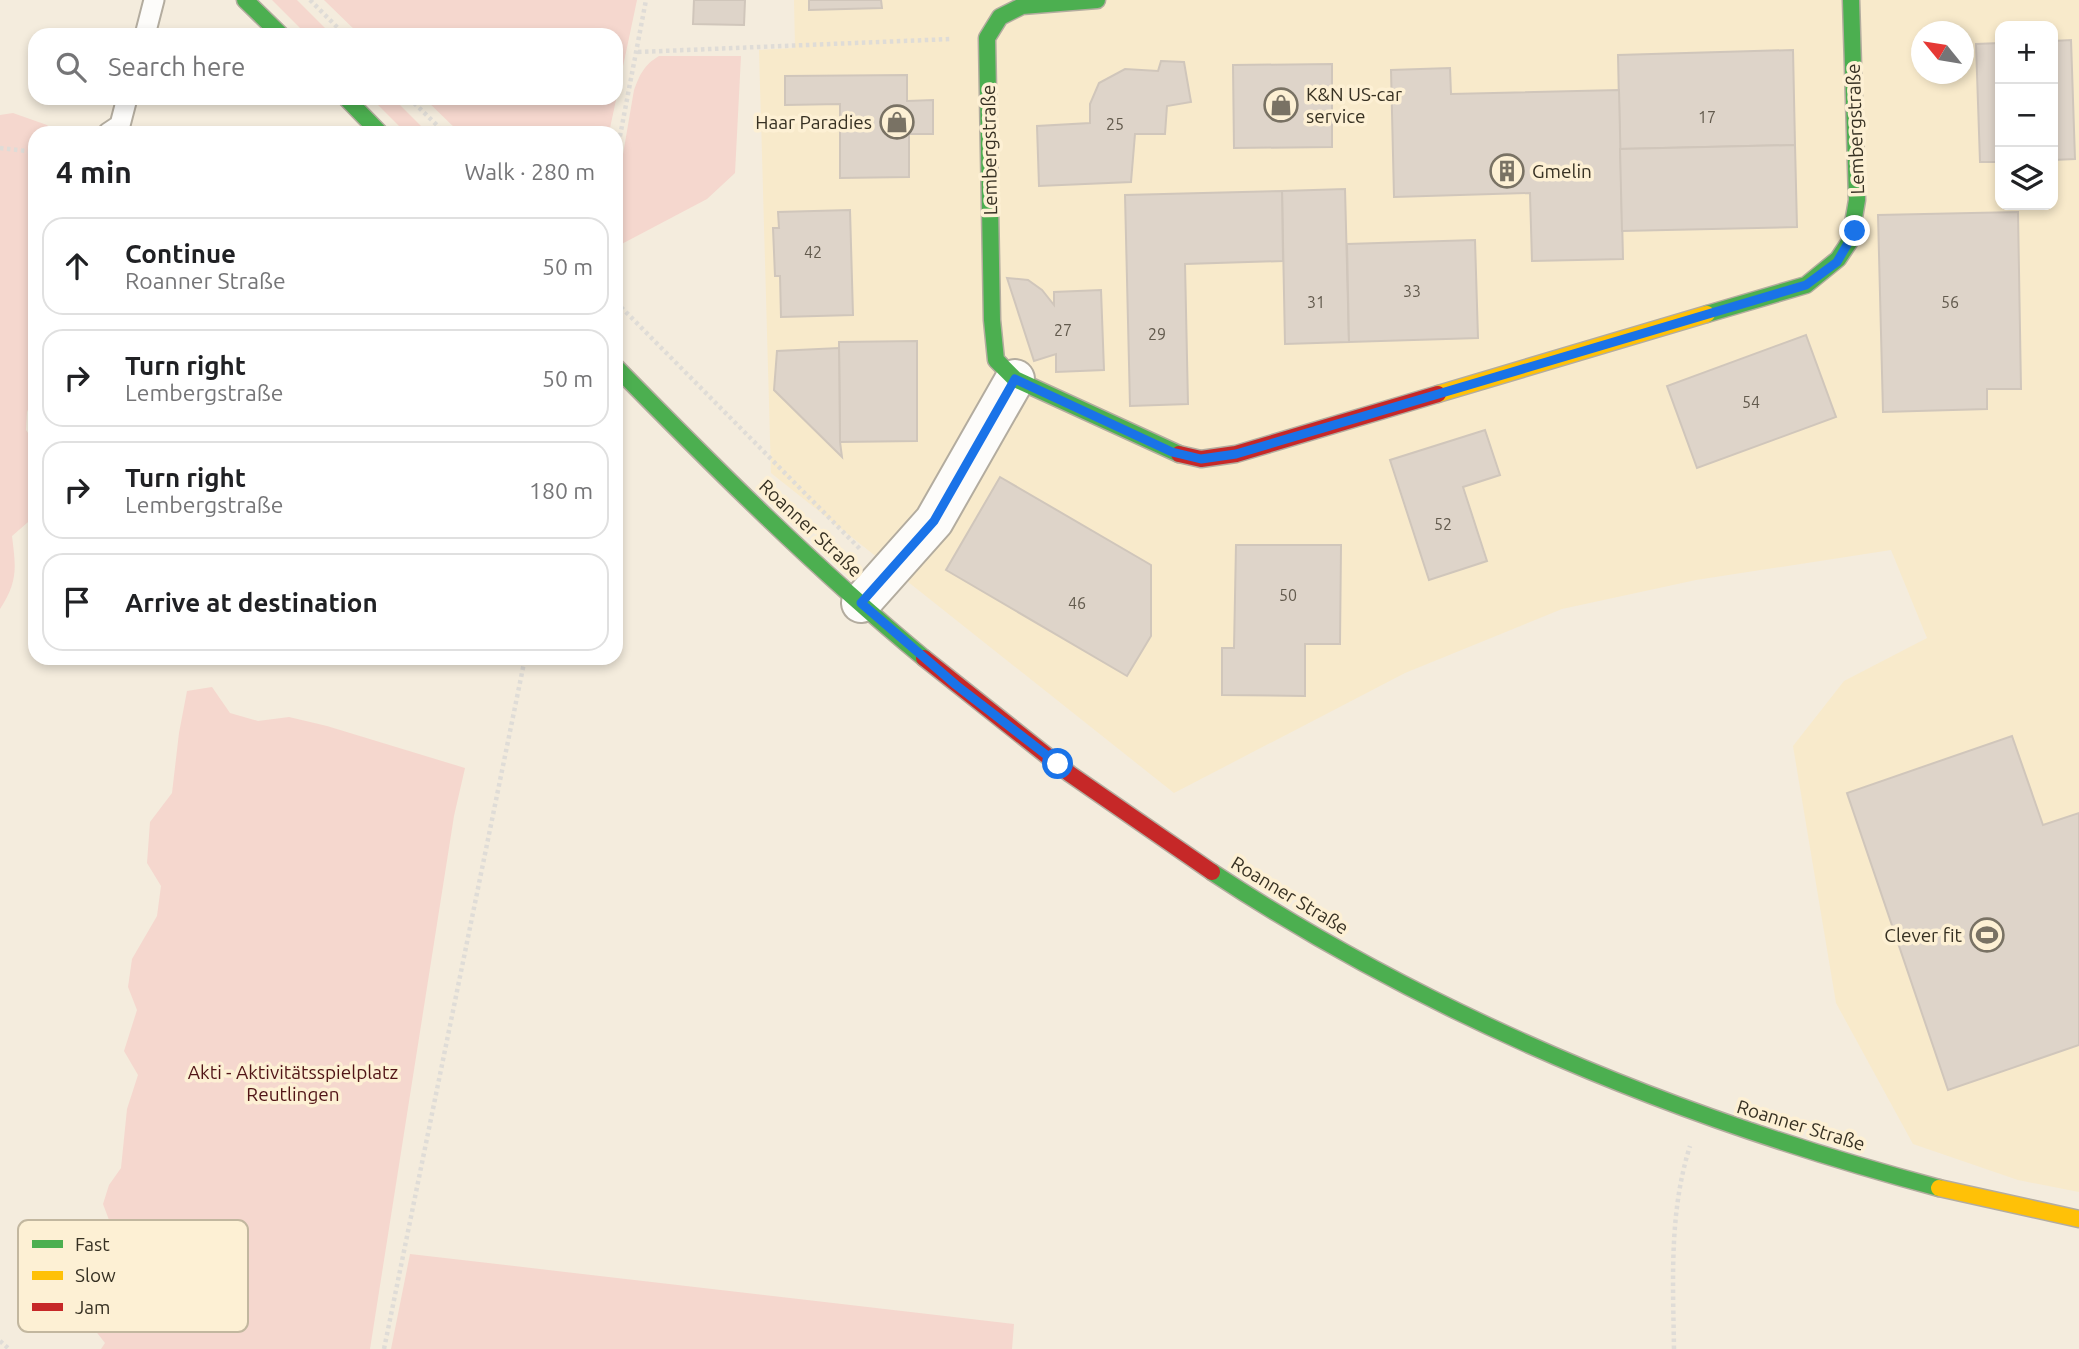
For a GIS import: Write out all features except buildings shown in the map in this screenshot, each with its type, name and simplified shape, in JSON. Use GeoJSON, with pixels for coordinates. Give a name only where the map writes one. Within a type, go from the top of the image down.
{"type":"FeatureCollection","features":[{"type":"Feature","properties":{"kind":"street"},"geometry":{"type":"LineString","coordinates":[[246,0],[274,28]]}},
{"type":"Feature","properties":{"kind":"street"},"geometry":{"type":"LineString","coordinates":[[987,38],[1000,17],[1022,6],[1097,0]]}},
{"type":"Feature","properties":{"kind":"street","name":"Lembergstraße"},"geometry":{"type":"LineString","coordinates":[[987,38],[996,360],[1015,379],[1172,452],[1201,459],[1236,454],[1806,285],[1837,262],[1855,231],[1857,200],[1851,0]]}},
{"type":"Feature","properties":{"kind":"street"},"geometry":{"type":"LineString","coordinates":[[353,105],[373,126]]}},
{"type":"Feature","properties":{"kind":"street","name":"Roanner Straße"},"geometry":{"type":"LineString","coordinates":[[623,375],[732,484],[861,603],[1004,724],[1141,824],[1239,890],[1353,957],[1480,1022],[1711,1118],[1902,1177],[2014,1206],[2079,1219]]}},
{"type":"Feature","properties":{"kind":"street"},"geometry":{"type":"LineString","coordinates":[[861,603],[934,521],[1015,379]]}},
{"type":"Feature","properties":{"kind":"lane"},"geometry":{"type":"LineString","coordinates":[[147,28],[155,0]]}},
{"type":"Feature","properties":{"kind":"lane"},"geometry":{"type":"LineString","coordinates":[[118,126],[125,105]]}},
{"type":"Feature","properties":{"kind":"path"},"geometry":{"type":"LineString","coordinates":[[310,0],[338,28]]}},
{"type":"Feature","properties":{"kind":"path"},"geometry":{"type":"LineString","coordinates":[[623,126],[646,0]]}},
{"type":"Feature","properties":{"kind":"path"},"geometry":{"type":"LineString","coordinates":[[638,52],[987,38]]}},
{"type":"Feature","properties":{"kind":"path"},"geometry":{"type":"LineString","coordinates":[[416,105],[438,126]]}},
{"type":"Feature","properties":{"kind":"path"},"geometry":{"type":"LineString","coordinates":[[0,148],[28,151]]}},
{"type":"Feature","properties":{"kind":"path"},"geometry":{"type":"LineString","coordinates":[[623,309],[886,575]]}},
{"type":"Feature","properties":{"kind":"path"},"geometry":{"type":"LineString","coordinates":[[384,1349],[524,665]]}},
{"type":"Feature","properties":{"kind":"path"},"geometry":{"type":"LineString","coordinates":[[1674,1349],[1673,1265],[1678,1193],[1694,1136],[1711,1118]]}},
{"type":"Feature","properties":{"kind":"path"},"geometry":{"type":"LineString","coordinates":[[0,1341],[9,1349]]}},
{"type":"Feature","properties":{"kind":"shaded area"},"geometry":{"type":"Polygon","coordinates":[[[794,0],[2079,0],[2079,1192],[2018,1180],[1913,1144],[1836,1003],[1793,746],[1844,681],[1927,638],[1891,550],[1696,580],[1562,609],[1405,673],[1174,793],[771,473],[759,50],[795,48],[794,0]]]}},
{"type":"Feature","properties":{"kind":"green space"},"geometry":{"type":"Polygon","coordinates":[[[272,0],[297,0],[325,28],[300,28],[272,0]]]}},
{"type":"Feature","properties":{"kind":"green space"},"geometry":{"type":"Polygon","coordinates":[[[324,0],[637,0],[623,66],[623,28],[353,28],[324,0]]]}},
{"type":"Feature","properties":{"kind":"green space"},"geometry":{"type":"Polygon","coordinates":[[[659,56],[741,56],[735,173],[707,199],[623,243],[623,154],[634,90],[643,70],[659,56]]]}},
{"type":"Feature","properties":{"kind":"green space"},"geometry":{"type":"Polygon","coordinates":[[[378,105],[400,105],[421,126],[399,126],[378,105]]]}},
{"type":"Feature","properties":{"kind":"green space"},"geometry":{"type":"Polygon","coordinates":[[[431,105],[615,105],[610,126],[453,126],[431,105]]]}},
{"type":"Feature","properties":{"kind":"green space"},"geometry":{"type":"Polygon","coordinates":[[[13,113],[48,126],[28,126],[28,522],[12,536],[13,582],[0,609],[0,115],[13,113]]]}},
{"type":"Feature","properties":{"kind":"green space","name":"Akti - Aktivitätsspielplatz Reutlingen"},"geometry":{"type":"Polygon","coordinates":[[[212,687],[230,713],[258,721],[289,717],[465,768],[454,816],[370,1349],[101,1349],[105,1343],[96,1332],[248,1332],[248,1220],[109,1220],[103,1204],[109,1185],[121,1168],[127,1109],[138,1075],[124,1051],[137,1010],[128,987],[132,959],[157,916],[161,886],[147,863],[150,822],[172,793],[187,691],[212,687]]]}},
{"type":"Feature","properties":{"kind":"green space"},"geometry":{"type":"Polygon","coordinates":[[[410,1254],[1014,1324],[1012,1349],[391,1349],[410,1254]]]}},
{"type":"Feature","properties":{"kind":"traffic: fast"},"geometry":{"type":"LineString","coordinates":[[245,0],[274,28]]}},
{"type":"Feature","properties":{"kind":"traffic: fast"},"geometry":{"type":"LineString","coordinates":[[1097,0],[1022,6],[1000,17],[987,38],[992,320],[996,360],[1015,379],[1179,454]]}},
{"type":"Feature","properties":{"kind":"traffic: fast"},"geometry":{"type":"LineString","coordinates":[[1707,314],[1806,285],[1838,259],[1850,241],[1857,200],[1851,0]]}},
{"type":"Feature","properties":{"kind":"traffic: fast"},"geometry":{"type":"LineString","coordinates":[[353,105],[373,126]]}},
{"type":"Feature","properties":{"kind":"traffic: fast"},"geometry":{"type":"LineString","coordinates":[[623,374],[805,553],[924,658]]}},
{"type":"Feature","properties":{"kind":"traffic: fast"},"geometry":{"type":"LineString","coordinates":[[1212,872],[1296,925],[1383,973],[1472,1018],[1563,1059],[1655,1097],[1749,1130],[1939,1188]]}},
{"type":"Feature","properties":{"kind":"traffic: slow"},"geometry":{"type":"LineString","coordinates":[[1438,394],[1707,314]]}},
{"type":"Feature","properties":{"kind":"traffic: slow"},"geometry":{"type":"LineString","coordinates":[[1939,1188],[2079,1219]]}},
{"type":"Feature","properties":{"kind":"traffic: jam"},"geometry":{"type":"LineString","coordinates":[[1179,454],[1201,459],[1236,454],[1438,394]]}},
{"type":"Feature","properties":{"kind":"traffic: jam"},"geometry":{"type":"LineString","coordinates":[[924,658],[1070,774],[1212,872]]}},
{"type":"Feature","properties":{"kind":"place","name":"K&N US-car service"},"geometry":{"type":"Point","coordinates":[1281,105]}},
{"type":"Feature","properties":{"kind":"place","name":"Haar Paradies"},"geometry":{"type":"Point","coordinates":[897,122]}},
{"type":"Feature","properties":{"kind":"place","name":"Gmelin"},"geometry":{"type":"Point","coordinates":[1507,171]}},
{"type":"Feature","properties":{"kind":"place","name":"Clever fit"},"geometry":{"type":"Point","coordinates":[1987,935]}},
{"type":"Feature","properties":{"kind":"route"},"geometry":{"type":"LineString","coordinates":[[1058,764],[956,685],[861,603],[934,521],[1015,379],[1172,452],[1201,459],[1236,454],[1806,285],[1837,262],[1855,231]]}}]}
